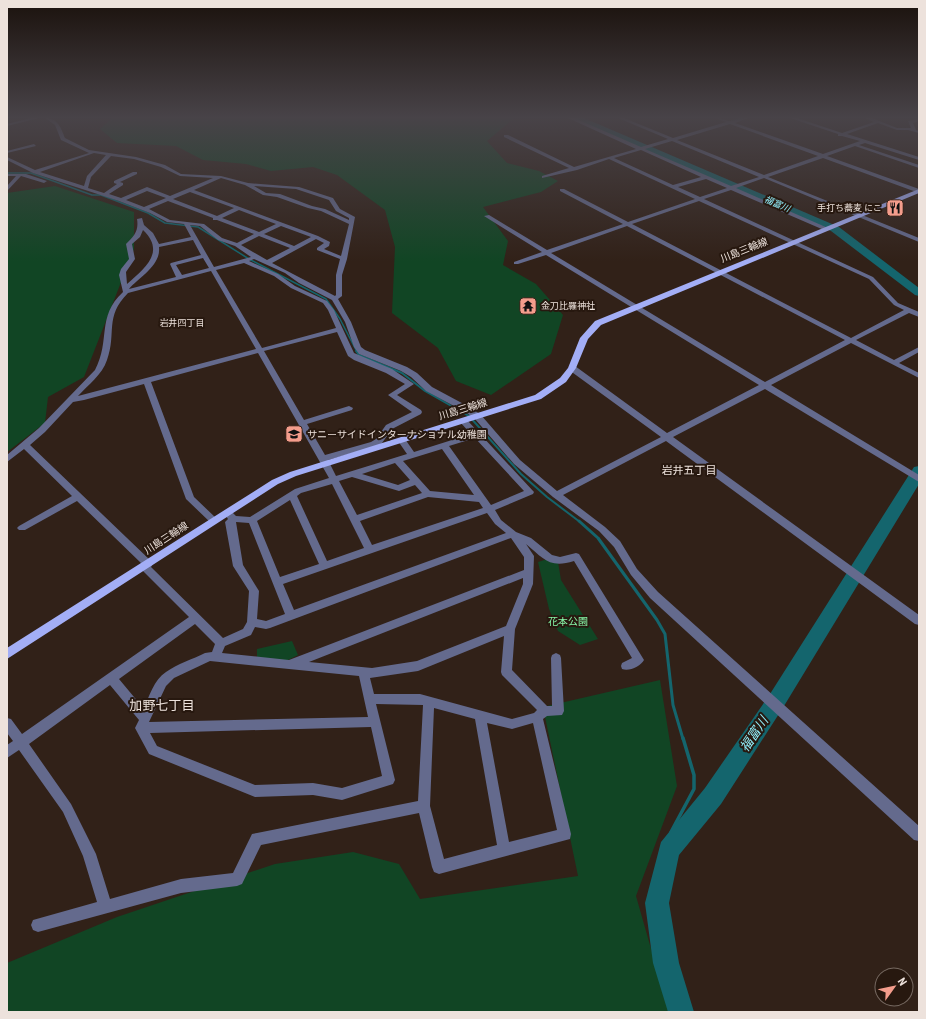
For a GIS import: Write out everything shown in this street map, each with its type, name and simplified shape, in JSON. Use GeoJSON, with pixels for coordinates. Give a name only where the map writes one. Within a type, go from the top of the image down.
{"type":"FeatureCollection","features":[{"type":"Feature","properties":{"kind":"main road","name":"川島三輪線"},"geometry":{"type":"LineString","coordinates":[[7,654],[214,521],[231,516],[275,482],[324,462],[471,419],[538,396],[563,380],[572,368],[580,346],[589,331],[598,323],[636,306],[919,191]]}},
{"type":"Feature","properties":{"kind":"street"},"geometry":{"type":"LineString","coordinates":[[22,166],[35,172],[86,187],[122,200],[169,221],[202,225],[239,208]]}},
{"type":"Feature","properties":{"kind":"street"},"geometry":{"type":"LineString","coordinates":[[35,172],[54,166]]}},
{"type":"Feature","properties":{"kind":"street"},"geometry":{"type":"LineString","coordinates":[[86,187],[89,177],[99,166]]}},
{"type":"Feature","properties":{"kind":"street"},"geometry":{"type":"LineString","coordinates":[[161,166],[180,175],[220,177],[247,184],[297,188],[331,200],[338,210],[352,218],[339,276],[339,296],[335,299]]}},
{"type":"Feature","properties":{"kind":"street"},"geometry":{"type":"LineString","coordinates":[[568,166],[575,169]]}},
{"type":"Feature","properties":{"kind":"street"},"geometry":{"type":"LineString","coordinates":[[544,177],[586,166]]}},
{"type":"Feature","properties":{"kind":"street"},"geometry":{"type":"LineString","coordinates":[[626,166],[871,278],[888,294],[891,299],[919,314]]}},
{"type":"Feature","properties":{"kind":"street"},"geometry":{"type":"LineString","coordinates":[[680,166],[829,228]]}},
{"type":"Feature","properties":{"kind":"street"},"geometry":{"type":"LineString","coordinates":[[736,166],[919,240]]}},
{"type":"Feature","properties":{"kind":"street"},"geometry":{"type":"LineString","coordinates":[[516,263],[796,166]]}},
{"type":"Feature","properties":{"kind":"street"},"geometry":{"type":"LineString","coordinates":[[848,166],[919,191]]}},
{"type":"Feature","properties":{"kind":"street"},"geometry":{"type":"LineString","coordinates":[[106,194],[121,184],[116,182],[135,173]]}},
{"type":"Feature","properties":{"kind":"street"},"geometry":{"type":"LineString","coordinates":[[7,175],[20,175],[53,184]]}},
{"type":"Feature","properties":{"kind":"street"},"geometry":{"type":"LineString","coordinates":[[7,189],[20,175]]}},
{"type":"Feature","properties":{"kind":"street"},"geometry":{"type":"LineString","coordinates":[[144,209],[220,177]]}},
{"type":"Feature","properties":{"kind":"street"},"geometry":{"type":"LineString","coordinates":[[673,187],[706,177]]}},
{"type":"Feature","properties":{"kind":"street"},"geometry":{"type":"LineString","coordinates":[[247,184],[265,194],[278,195],[310,207],[323,210],[352,223]]}},
{"type":"Feature","properties":{"kind":"street"},"geometry":{"type":"LineString","coordinates":[[122,200],[148,189],[294,248]]}},
{"type":"Feature","properties":{"kind":"street"},"geometry":{"type":"LineString","coordinates":[[190,190],[316,237],[327,242],[327,246],[319,249],[344,259]]}},
{"type":"Feature","properties":{"kind":"street"},"geometry":{"type":"LineString","coordinates":[[562,190],[919,376]]}},
{"type":"Feature","properties":{"kind":"street"},"geometry":{"type":"LineString","coordinates":[[487,216],[919,479]]}},
{"type":"Feature","properties":{"kind":"street"},"geometry":{"type":"LineString","coordinates":[[7,459],[25,445],[103,364],[108,341],[110,310],[114,302],[126,290],[149,267],[156,258],[157,246],[148,230],[140,222],[138,236],[129,244],[132,259],[120,277],[126,290]]}},
{"type":"Feature","properties":{"kind":"street"},"geometry":{"type":"LineString","coordinates":[[186,224],[302,423],[355,519],[370,550]]}},
{"type":"Feature","properties":{"kind":"street"},"geometry":{"type":"LineString","coordinates":[[237,245],[280,224]]}},
{"type":"Feature","properties":{"kind":"street"},"geometry":{"type":"LineString","coordinates":[[202,225],[220,239],[237,245],[250,260],[293,287],[321,299],[330,310],[347,348],[357,358],[389,371],[410,384],[392,395],[418,412],[389,427],[379,441],[374,444],[324,462]]}},
{"type":"Feature","properties":{"kind":"street"},"geometry":{"type":"LineString","coordinates":[[267,263],[316,237]]}},
{"type":"Feature","properties":{"kind":"street"},"geometry":{"type":"LineString","coordinates":[[157,246],[194,238]]}},
{"type":"Feature","properties":{"kind":"street"},"geometry":{"type":"LineString","coordinates":[[180,278],[174,264],[204,256]]}},
{"type":"Feature","properties":{"kind":"street"},"geometry":{"type":"LineString","coordinates":[[126,290],[250,260],[267,263],[287,272],[301,282],[335,299],[348,322],[358,348],[362,352],[404,369],[414,375],[429,389],[470,411],[476,435],[530,492],[488,509],[277,582]]}},
{"type":"Feature","properties":{"kind":"street"},"geometry":{"type":"LineString","coordinates":[[556,495],[909,310]]}},
{"type":"Feature","properties":{"kind":"street"},"geometry":{"type":"LineString","coordinates":[[69,400],[84,398],[147,382],[339,329]]}},
{"type":"Feature","properties":{"kind":"street"},"geometry":{"type":"LineString","coordinates":[[894,363],[919,349]]}},
{"type":"Feature","properties":{"kind":"street"},"geometry":{"type":"LineString","coordinates":[[572,368],[919,621]]}},
{"type":"Feature","properties":{"kind":"street"},"geometry":{"type":"LineString","coordinates":[[147,382],[190,499],[214,521]]}},
{"type":"Feature","properties":{"kind":"street"},"geometry":{"type":"LineString","coordinates":[[302,423],[349,408]]}},
{"type":"Feature","properties":{"kind":"street"},"geometry":{"type":"LineString","coordinates":[[471,419],[517,462],[556,495],[602,529],[617,544],[634,572],[654,594],[919,835]]}},
{"type":"Feature","properties":{"kind":"street"},"geometry":{"type":"LineString","coordinates":[[215,656],[221,643],[247,632],[252,622],[254,591],[238,566],[230,522],[231,516],[252,520],[298,491],[476,435]]}},
{"type":"Feature","properties":{"kind":"street"},"geometry":{"type":"LineString","coordinates":[[402,440],[412,455]]}},
{"type":"Feature","properties":{"kind":"street"},"geometry":{"type":"LineString","coordinates":[[25,445],[78,496],[221,643]]}},
{"type":"Feature","properties":{"kind":"street"},"geometry":{"type":"LineString","coordinates":[[430,702],[424,806],[439,867],[565,834],[541,714],[506,672],[510,629],[528,584],[528,556],[513,534],[498,522],[488,509],[483,499],[444,445]]}},
{"type":"Feature","properties":{"kind":"street"},"geometry":{"type":"LineString","coordinates":[[397,460],[428,494]]}},
{"type":"Feature","properties":{"kind":"street"},"geometry":{"type":"LineString","coordinates":[[351,474],[399,488],[416,481]]}},
{"type":"Feature","properties":{"kind":"street"},"geometry":{"type":"LineString","coordinates":[[355,519],[428,494],[483,499]]}},
{"type":"Feature","properties":{"kind":"street"},"geometry":{"type":"LineString","coordinates":[[292,495],[324,565]]}},
{"type":"Feature","properties":{"kind":"street"},"geometry":{"type":"LineString","coordinates":[[22,528],[78,496]]}},
{"type":"Feature","properties":{"kind":"street"},"geometry":{"type":"LineString","coordinates":[[252,520],[291,616]]}},
{"type":"Feature","properties":{"kind":"street"},"geometry":{"type":"LineString","coordinates":[[252,622],[266,625],[513,534],[523,536],[554,560],[576,557],[639,660],[626,666]]}},
{"type":"Feature","properties":{"kind":"street"},"geometry":{"type":"LineString","coordinates":[[287,665],[529,572]]}},
{"type":"Feature","properties":{"kind":"street"},"geometry":{"type":"LineString","coordinates":[[7,752],[196,618]]}},
{"type":"Feature","properties":{"kind":"street"},"geometry":{"type":"LineString","coordinates":[[143,723],[156,693],[170,674],[209,656],[372,673],[418,666],[510,629]]}},
{"type":"Feature","properties":{"kind":"street"},"geometry":{"type":"LineString","coordinates":[[370,699],[420,699],[512,724],[541,714],[558,711],[556,658]]}},
{"type":"Feature","properties":{"kind":"street"},"geometry":{"type":"LineString","coordinates":[[111,678],[143,723],[153,750],[255,791],[313,789],[342,794],[389,780],[363,672]]}},
{"type":"Feature","properties":{"kind":"street"},"geometry":{"type":"LineString","coordinates":[[480,715],[504,850]]}},
{"type":"Feature","properties":{"kind":"street"},"geometry":{"type":"LineString","coordinates":[[143,723],[376,722]]}},
{"type":"Feature","properties":{"kind":"street"},"geometry":{"type":"LineString","coordinates":[[7,723],[67,808],[89,854],[105,906]]}},
{"type":"Feature","properties":{"kind":"street"},"geometry":{"type":"LineString","coordinates":[[38,926],[105,906],[181,886],[237,879],[257,839],[424,806]]}},
{"type":"Feature","properties":{"kind":"green space"},"geometry":{"type":"Polygon","coordinates":[[[252,166],[517,166],[539,171],[558,181],[541,192],[483,207],[508,241],[503,265],[536,284],[563,315],[551,354],[491,395],[456,381],[438,348],[392,313],[395,247],[385,210],[337,175],[313,167],[271,171],[252,166]]]}},
{"type":"Feature","properties":{"kind":"green space"},"geometry":{"type":"Polygon","coordinates":[[[55,186],[134,212],[134,249],[84,377],[48,397],[45,423],[7,452],[7,193],[55,186]]]}},
{"type":"Feature","properties":{"kind":"green space","name":"花本公園"},"geometry":{"type":"Polygon","coordinates":[[[557,556],[561,580],[598,639],[580,645],[558,631],[549,609],[538,562],[557,556]]]}},
{"type":"Feature","properties":{"kind":"green space"},"geometry":{"type":"Polygon","coordinates":[[[292,641],[298,655],[284,662],[257,658],[257,649],[292,641]]]}},
{"type":"Feature","properties":{"kind":"green space"},"geometry":{"type":"Polygon","coordinates":[[[660,680],[677,786],[636,896],[669,1012],[7,1012],[7,963],[117,917],[275,864],[353,852],[399,864],[420,899],[578,876],[543,707],[660,680]]]}},
{"type":"Feature","properties":{"kind":"waterway","name":"福富川"},"geometry":{"type":"LineString","coordinates":[[688,166],[835,229],[919,293]]}},
{"type":"Feature","properties":{"kind":"waterway"},"geometry":{"type":"LineString","coordinates":[[7,173],[31,173],[92,195],[101,195],[148,213],[165,223],[198,227],[249,259],[326,299],[340,319],[357,352]]}},
{"type":"Feature","properties":{"kind":"waterway"},"geometry":{"type":"LineString","coordinates":[[356,351],[359,355],[402,373],[425,391],[469,416],[521,474],[547,497],[580,522]]}},
{"type":"Feature","properties":{"kind":"waterway","name":"福富川"},"geometry":{"type":"LineString","coordinates":[[681,1012],[666,963],[657,903],[669,850],[713,796],[777,700],[919,471]]}},
{"type":"Feature","properties":{"kind":"waterway"},"geometry":{"type":"LineString","coordinates":[[579,521],[598,538],[657,620],[665,634],[673,705],[683,739]]}},
{"type":"Feature","properties":{"kind":"waterway"},"geometry":{"type":"LineString","coordinates":[[669,850],[671,832],[694,789],[694,775],[683,738]]}},
{"type":"Feature","properties":{"kind":"place","name":"手打ち蕎麦 にこ"},"geometry":{"type":"Point","coordinates":[895,208]}},
{"type":"Feature","properties":{"kind":"place","name":"金刀比羅神社"},"geometry":{"type":"Point","coordinates":[528,306]}},
{"type":"Feature","properties":{"kind":"place","name":"サニーサイドインターナショナル幼稚園"},"geometry":{"type":"Point","coordinates":[294,434]}},
{"type":"Feature","properties":{"kind":"district","name":"岩井四丁目"},"geometry":{"type":"Point","coordinates":[182,323]}},
{"type":"Feature","properties":{"kind":"district","name":"岩井五丁目"},"geometry":{"type":"Point","coordinates":[689,470]}},
{"type":"Feature","properties":{"kind":"district","name":"加野七丁目"},"geometry":{"type":"Point","coordinates":[162,705]}}]}
